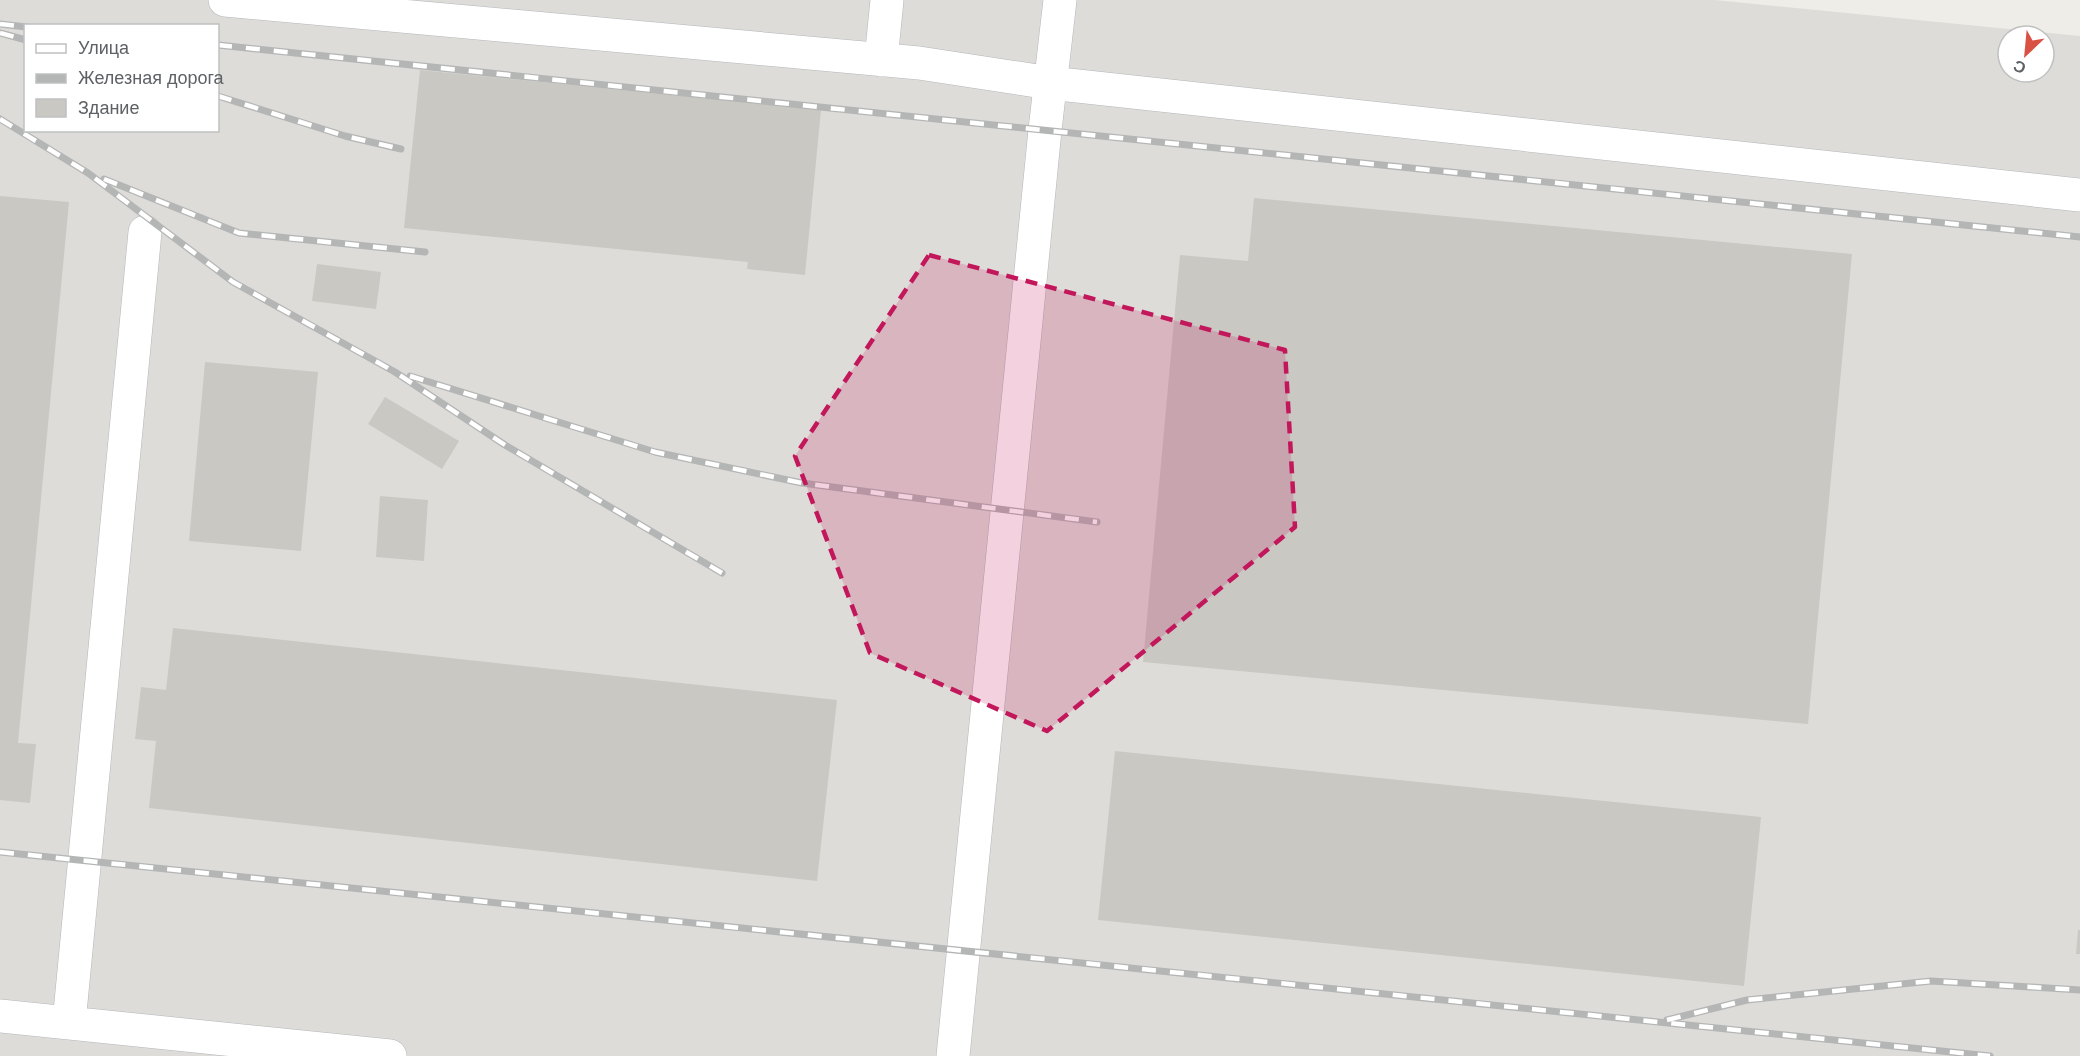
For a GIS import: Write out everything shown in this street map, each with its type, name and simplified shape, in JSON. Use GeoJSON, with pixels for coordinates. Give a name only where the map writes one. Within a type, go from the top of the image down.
{"type":"FeatureCollection","features":[{"type":"Feature","properties":{"kind":"lane"},"geometry":{"type":"LineString","coordinates":[[225,0],[919,63],[1050,83],[2080,195]]}},
{"type":"Feature","properties":{"kind":"lane"},"geometry":{"type":"LineString","coordinates":[[880,60],[887,0]]}},
{"type":"Feature","properties":{"kind":"lane"},"geometry":{"type":"LineString","coordinates":[[953,1056],[1060,0]]}},
{"type":"Feature","properties":{"kind":"lane"},"geometry":{"type":"LineString","coordinates":[[69,1023],[145,232]]}},
{"type":"Feature","properties":{"kind":"lane"},"geometry":{"type":"LineString","coordinates":[[0,1016],[390,1056]]}},
{"type":"Feature","properties":{"kind":"highlighted area"},"geometry":{"type":"Polygon","coordinates":[[[929,255],[1285,350],[1295,527],[1047,731],[870,653],[795,456],[929,255]]]}},
{"type":"Feature","properties":{"kind":"shaded area"},"geometry":{"type":"Polygon","coordinates":[[[0,0],[1715,0],[1996,28],[1996,84],[2056,84],[2056,34],[2080,36],[2080,1056],[0,1056],[0,0]]]}},
{"type":"Feature","properties":{"kind":"building"},"geometry":{"type":"Polygon","coordinates":[[[420,70],[821,110],[805,275],[747,269],[748,262],[404,228],[420,70]]]}},
{"type":"Feature","properties":{"kind":"building"},"geometry":{"type":"Polygon","coordinates":[[[0,196],[69,202],[18,743],[36,744],[30,803],[0,800],[0,196]]]}},
{"type":"Feature","properties":{"kind":"building"},"geometry":{"type":"Polygon","coordinates":[[[1254,198],[1852,254],[1808,724],[1143,662],[1180,255],[1248,261],[1254,198]]]}},
{"type":"Feature","properties":{"kind":"building"},"geometry":{"type":"Polygon","coordinates":[[[317,264],[381,272],[376,309],[312,301],[317,264]]]}},
{"type":"Feature","properties":{"kind":"building"},"geometry":{"type":"Polygon","coordinates":[[[205,362],[318,372],[301,551],[189,541],[205,362]]]}},
{"type":"Feature","properties":{"kind":"building"},"geometry":{"type":"Polygon","coordinates":[[[385,397],[459,441],[442,469],[368,424],[385,397]]]}},
{"type":"Feature","properties":{"kind":"building"},"geometry":{"type":"Polygon","coordinates":[[[380,496],[428,500],[424,561],[376,557],[380,496]]]}},
{"type":"Feature","properties":{"kind":"building"},"geometry":{"type":"Polygon","coordinates":[[[173,628],[837,700],[817,881],[149,808],[156,741],[135,739],[141,687],[166,690],[173,628]]]}},
{"type":"Feature","properties":{"kind":"building"},"geometry":{"type":"Polygon","coordinates":[[[1115,751],[1761,817],[1744,986],[1098,920],[1115,751]]]}},
{"type":"Feature","properties":{"kind":"building"},"geometry":{"type":"Polygon","coordinates":[[[2078,930],[2080,930],[2080,954],[2076,954],[2078,930]]]}},
{"type":"Feature","properties":{"kind":"railway"},"geometry":{"type":"LineString","coordinates":[[0,24],[24,27]]}},
{"type":"Feature","properties":{"kind":"railway"},"geometry":{"type":"LineString","coordinates":[[0,33],[24,39]]}},
{"type":"Feature","properties":{"kind":"railway"},"geometry":{"type":"LineString","coordinates":[[219,45],[2080,237]]}},
{"type":"Feature","properties":{"kind":"railway"},"geometry":{"type":"LineString","coordinates":[[219,96],[345,136],[401,149]]}},
{"type":"Feature","properties":{"kind":"railway"},"geometry":{"type":"LineString","coordinates":[[0,119],[88,173],[233,282],[395,372],[505,445],[722,573]]}},
{"type":"Feature","properties":{"kind":"railway"},"geometry":{"type":"LineString","coordinates":[[104,179],[239,233],[425,252]]}},
{"type":"Feature","properties":{"kind":"railway"},"geometry":{"type":"LineString","coordinates":[[410,376],[655,452],[802,483],[1097,522]]}},
{"type":"Feature","properties":{"kind":"railway"},"geometry":{"type":"LineString","coordinates":[[0,852],[1990,1056]]}},
{"type":"Feature","properties":{"kind":"railway"},"geometry":{"type":"LineString","coordinates":[[1667,1020],[1747,1000],[1931,981],[2080,990]]}}]}
